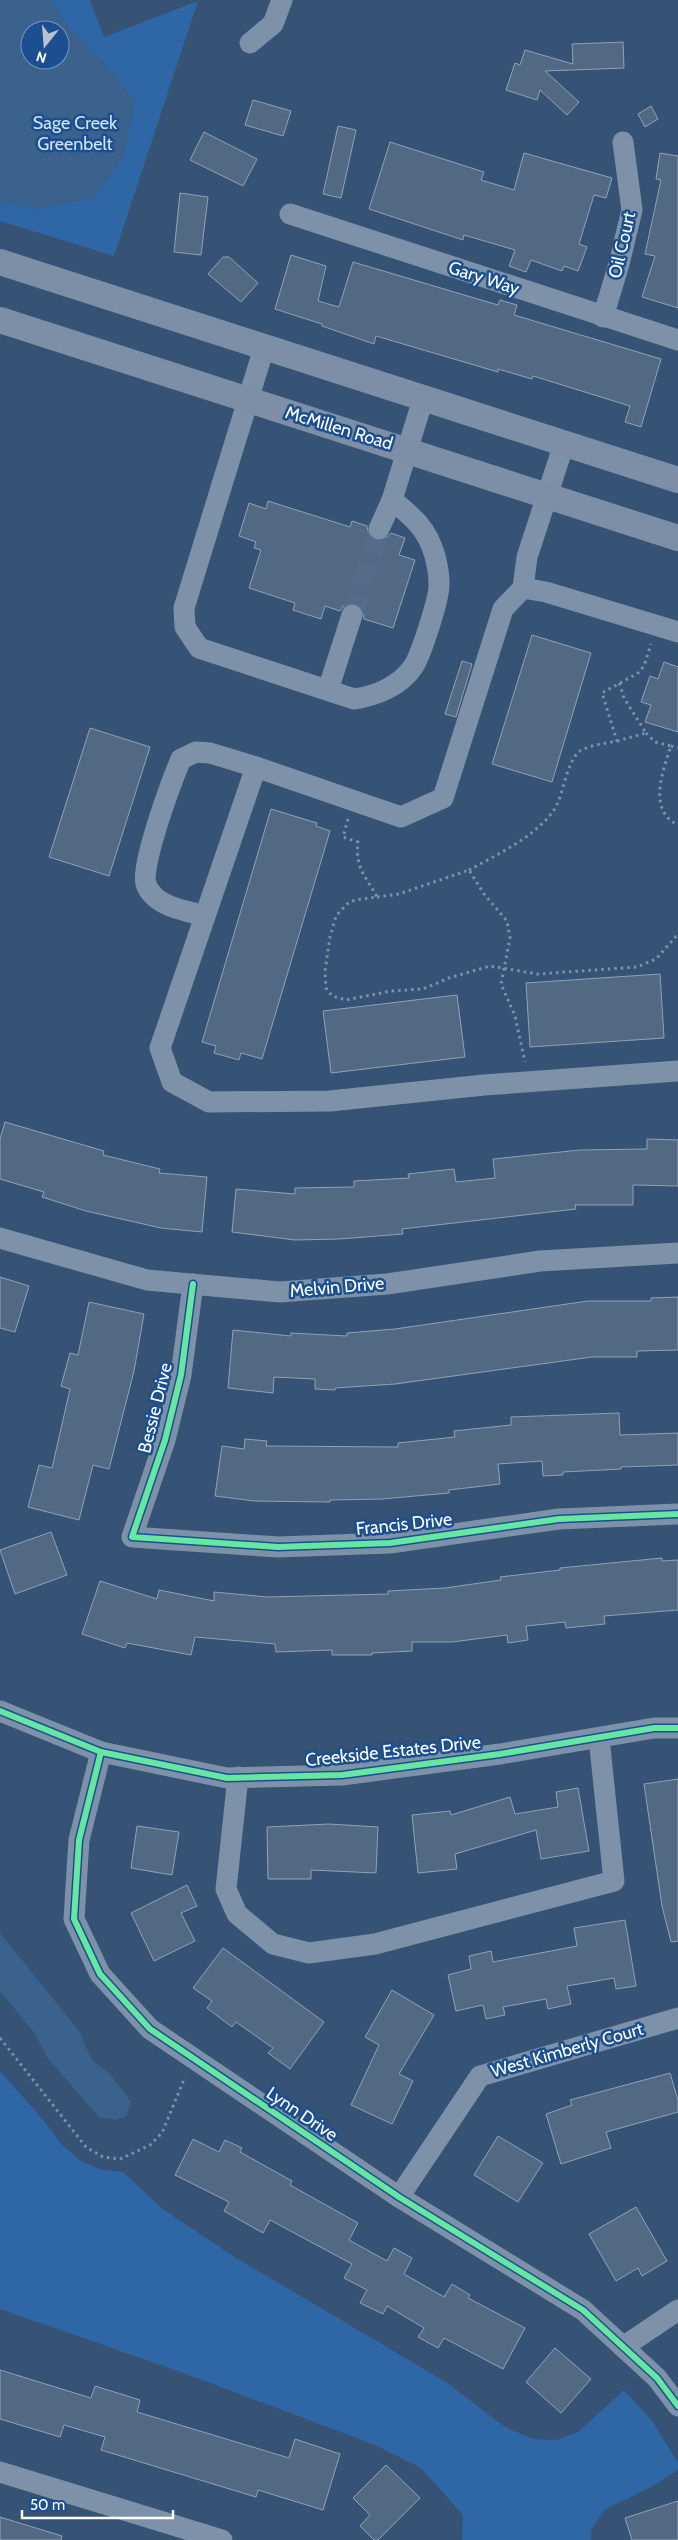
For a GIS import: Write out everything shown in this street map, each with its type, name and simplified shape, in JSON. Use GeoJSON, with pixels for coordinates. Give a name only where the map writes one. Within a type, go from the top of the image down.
{"type":"FeatureCollection","features":[{"type":"Feature","properties":{"kind":"main road"},"geometry":{"type":"LineString","coordinates":[[0,262],[678,480]]}},
{"type":"Feature","properties":{"kind":"main road","name":"McMillen Road"},"geometry":{"type":"LineString","coordinates":[[0,320],[678,538]]}},
{"type":"Feature","properties":{"kind":"street"},"geometry":{"type":"LineString","coordinates":[[250,44],[273,24],[282,0]]}},
{"type":"Feature","properties":{"kind":"street","name":"Oil Court"},"geometry":{"type":"LineString","coordinates":[[603,317],[619,264],[632,210],[623,142]]}},
{"type":"Feature","properties":{"kind":"street","name":"Gary Way"},"geometry":{"type":"LineString","coordinates":[[290,214],[678,340]]}},
{"type":"Feature","properties":{"kind":"street"},"geometry":{"type":"LineString","coordinates":[[264,348],[184,608],[185,627],[199,648],[354,699],[373,696],[397,683],[414,667],[426,635],[440,584],[435,556],[419,522],[392,500]]}},
{"type":"Feature","properties":{"kind":"street"},"geometry":{"type":"LineString","coordinates":[[379,529],[392,500],[423,399]]}},
{"type":"Feature","properties":{"kind":"street"},"geometry":{"type":"LineString","coordinates":[[205,916],[167,905],[153,896],[146,884],[146,866],[181,759],[196,752],[210,753],[402,817],[443,798],[503,609],[522,588],[527,557],[564,444]]}},
{"type":"Feature","properties":{"kind":"street"},"geometry":{"type":"LineString","coordinates":[[522,588],[546,592],[678,632]]}},
{"type":"Feature","properties":{"kind":"street"},"geometry":{"type":"LineString","coordinates":[[328,690],[352,615]]}},
{"type":"Feature","properties":{"kind":"street"},"geometry":{"type":"LineString","coordinates":[[256,767],[160,1048],[172,1082],[209,1102],[330,1101],[528,1082],[678,1071]]}},
{"type":"Feature","properties":{"kind":"street","name":"Melvin Drive"},"geometry":{"type":"LineString","coordinates":[[0,1238],[147,1280],[280,1292],[387,1284],[540,1261],[678,1253]]}},
{"type":"Feature","properties":{"kind":"street","name":"Bessie Drive"},"geometry":{"type":"LineString","coordinates":[[132,1537],[165,1440],[182,1375],[194,1284]]}},
{"type":"Feature","properties":{"kind":"street","name":"Francis Drive"},"geometry":{"type":"LineString","coordinates":[[132,1537],[278,1547],[390,1543],[559,1519],[678,1514]]}},
{"type":"Feature","properties":{"kind":"street","name":"Creekside Estates Drive"},"geometry":{"type":"LineString","coordinates":[[0,1711],[101,1752],[227,1778],[342,1775],[500,1754],[654,1728],[678,1728]]}},
{"type":"Feature","properties":{"kind":"street"},"geometry":{"type":"LineString","coordinates":[[238,1777],[226,1889],[237,1914],[273,1944],[309,1953],[375,1944],[614,1881],[599,1738]]}},
{"type":"Feature","properties":{"kind":"street","name":"Lynn Drive"},"geometry":{"type":"LineString","coordinates":[[101,1752],[79,1840],[74,1919],[100,1974],[150,2029],[399,2197],[583,2310],[657,2378],[678,2406]]}},
{"type":"Feature","properties":{"kind":"street","name":"West Kimberly Court"},"geometry":{"type":"LineString","coordinates":[[399,2197],[480,2076],[678,2018]]}},
{"type":"Feature","properties":{"kind":"street"},"geometry":{"type":"LineString","coordinates":[[623,2347],[678,2310]]}},
{"type":"Feature","properties":{"kind":"street"},"geometry":{"type":"LineString","coordinates":[[0,2472],[222,2540]]}},
{"type":"Feature","properties":{"kind":"path"},"geometry":{"type":"LineString","coordinates":[[617,741],[602,694],[619,682],[638,673],[644,666],[657,626]]}},
{"type":"Feature","properties":{"kind":"path"},"geometry":{"type":"LineString","coordinates":[[619,682],[624,698],[646,733],[655,742],[678,748]]}},
{"type":"Feature","properties":{"kind":"path"},"geometry":{"type":"LineString","coordinates":[[646,733],[582,750],[574,756],[554,810],[537,828],[505,850],[469,870],[398,894],[355,900],[347,904],[336,916],[330,937],[325,971],[326,988],[332,996],[346,1000],[391,991],[423,990],[449,978],[490,966],[538,974],[637,967],[656,959],[678,934]]}},
{"type":"Feature","properties":{"kind":"path"},"geometry":{"type":"LineString","coordinates":[[671,746],[661,778],[660,803],[668,820],[678,825]]}},
{"type":"Feature","properties":{"kind":"path"},"geometry":{"type":"LineString","coordinates":[[353,801],[344,837],[358,842],[356,857],[361,873],[377,897]]}},
{"type":"Feature","properties":{"kind":"path"},"geometry":{"type":"LineString","coordinates":[[469,870],[484,894],[507,921],[510,938],[508,957],[502,969],[501,984],[519,1030],[528,1082]]}},
{"type":"Feature","properties":{"kind":"path"},"geometry":{"type":"LineString","coordinates":[[0,2038],[86,2148],[103,2157],[120,2159],[150,2145],[162,2133],[185,2077]]}},
{"type":"Feature","properties":{"kind":"green space","name":"Sage Creek Greenbelt"},"geometry":{"type":"Polygon","coordinates":[[[0,0],[90,0],[104,37],[198,1],[114,256],[0,221],[0,0]]]}},
{"type":"Feature","properties":{"kind":"green space"},"geometry":{"type":"Polygon","coordinates":[[[0,2071],[45,2122],[61,2144],[81,2161],[100,2169],[123,2172],[164,2210],[233,2256],[446,2382],[505,2427],[533,2439],[556,2440],[578,2432],[624,2390],[653,2422],[678,2463],[678,2470],[653,2486],[604,2510],[591,2531],[591,2540],[462,2540],[463,2515],[421,2468],[375,2445],[186,2374],[0,2309],[0,2071]]]}},
{"type":"Feature","properties":{"kind":"shaded area"},"geometry":{"type":"Polygon","coordinates":[[[0,0],[51,0],[64,20],[20,20],[20,70],[70,70],[70,28],[103,62],[135,101],[123,160],[93,198],[35,209],[0,201],[0,0]]]}},
{"type":"Feature","properties":{"kind":"shaded area"},"geometry":{"type":"Polygon","coordinates":[[[0,1933],[79,2031],[92,2060],[110,2074],[131,2102],[126,2116],[115,2120],[99,2117],[46,2056],[35,2034],[0,1991],[0,1933]]]}},
{"type":"Feature","properties":{"kind":"building"},"geometry":{"type":"Polygon","coordinates":[[[623,42],[624,68],[545,71],[579,102],[567,115],[540,90],[537,100],[506,90],[515,63],[520,65],[525,50],[573,64],[572,44],[623,42]]]}},
{"type":"Feature","properties":{"kind":"building"},"geometry":{"type":"Polygon","coordinates":[[[253,100],[291,111],[283,136],[245,125],[253,100]]]}},
{"type":"Feature","properties":{"kind":"building"},"geometry":{"type":"Polygon","coordinates":[[[651,106],[658,119],[645,127],[638,114],[651,106]]]}},
{"type":"Feature","properties":{"kind":"building"},"geometry":{"type":"Polygon","coordinates":[[[338,126],[356,130],[341,198],[323,194],[338,126]]]}},
{"type":"Feature","properties":{"kind":"building"},"geometry":{"type":"Polygon","coordinates":[[[204,132],[257,159],[243,186],[190,160],[204,132]]]}},
{"type":"Feature","properties":{"kind":"building"},"geometry":{"type":"Polygon","coordinates":[[[390,142],[484,172],[481,180],[514,190],[524,153],[612,178],[606,198],[594,195],[579,244],[587,247],[578,271],[564,266],[562,271],[531,260],[526,272],[509,266],[515,250],[464,235],[463,240],[369,209],[390,142]]]}},
{"type":"Feature","properties":{"kind":"building"},"geometry":{"type":"Polygon","coordinates":[[[660,153],[678,156],[678,308],[642,297],[655,256],[645,254],[661,180],[656,179],[660,153]]]}},
{"type":"Feature","properties":{"kind":"building"},"geometry":{"type":"Polygon","coordinates":[[[180,193],[208,197],[201,255],[174,252],[180,193]]]}},
{"type":"Feature","properties":{"kind":"building"},"geometry":{"type":"Polygon","coordinates":[[[291,255],[326,266],[318,301],[339,307],[353,262],[498,305],[500,300],[517,305],[514,315],[661,359],[641,427],[625,422],[630,406],[533,376],[532,379],[498,369],[498,372],[376,336],[374,344],[322,326],[322,324],[275,309],[291,255]]]}},
{"type":"Feature","properties":{"kind":"building"},"geometry":{"type":"Polygon","coordinates":[[[223,257],[229,257],[258,283],[241,302],[208,274],[223,257]]]}},
{"type":"Feature","properties":{"kind":"building"},"geometry":{"type":"Polygon","coordinates":[[[268,501],[350,527],[352,521],[367,526],[369,536],[374,541],[386,539],[391,533],[405,538],[399,555],[415,560],[393,628],[364,619],[362,607],[355,603],[344,605],[340,611],[325,606],[321,619],[293,610],[295,603],[249,588],[261,550],[254,548],[256,542],[239,536],[249,503],[266,509],[268,501]]]}},
{"type":"Feature","properties":{"kind":"building"},"geometry":{"type":"Polygon","coordinates":[[[532,635],[591,653],[552,782],[492,764],[532,635]]]}},
{"type":"Feature","properties":{"kind":"building"},"geometry":{"type":"Polygon","coordinates":[[[462,661],[472,664],[456,717],[445,714],[462,661]]]}},
{"type":"Feature","properties":{"kind":"building"},"geometry":{"type":"Polygon","coordinates":[[[664,662],[678,667],[678,732],[645,722],[651,705],[641,702],[650,676],[658,679],[664,662]]]}},
{"type":"Feature","properties":{"kind":"building"},"geometry":{"type":"Polygon","coordinates":[[[90,728],[150,747],[109,876],[49,857],[90,728]]]}},
{"type":"Feature","properties":{"kind":"building"},"geometry":{"type":"Polygon","coordinates":[[[271,809],[317,823],[316,826],[330,831],[262,1059],[241,1053],[239,1060],[214,1053],[216,1046],[202,1042],[271,809]]]}},
{"type":"Feature","properties":{"kind":"building"},"geometry":{"type":"Polygon","coordinates":[[[660,974],[664,1038],[530,1047],[526,983],[660,974]]]}},
{"type":"Feature","properties":{"kind":"building"},"geometry":{"type":"Polygon","coordinates":[[[457,995],[465,1057],[331,1073],[323,1011],[457,995]]]}},
{"type":"Feature","properties":{"kind":"building"},"geometry":{"type":"Polygon","coordinates":[[[5,1122],[104,1151],[103,1155],[160,1169],[159,1173],[207,1177],[202,1232],[161,1228],[86,1211],[42,1197],[44,1192],[0,1179],[0,1139],[5,1122]]]}},
{"type":"Feature","properties":{"kind":"building"},"geometry":{"type":"Polygon","coordinates":[[[647,1139],[678,1140],[678,1186],[633,1185],[633,1205],[575,1205],[576,1209],[402,1229],[403,1234],[339,1239],[295,1240],[232,1232],[236,1189],[295,1194],[295,1188],[354,1187],[354,1181],[409,1178],[408,1174],[454,1169],[456,1182],[495,1178],[493,1159],[580,1150],[647,1149],[647,1139]]]}},
{"type":"Feature","properties":{"kind":"building"},"geometry":{"type":"Polygon","coordinates":[[[0,1277],[29,1286],[15,1332],[0,1328],[0,1277]]]}},
{"type":"Feature","properties":{"kind":"building"},"geometry":{"type":"Polygon","coordinates":[[[678,1297],[678,1350],[637,1351],[637,1357],[592,1357],[395,1384],[335,1388],[335,1390],[315,1389],[315,1379],[274,1377],[273,1393],[228,1388],[233,1330],[291,1336],[291,1333],[347,1336],[347,1333],[395,1329],[588,1301],[651,1301],[651,1298],[678,1297]]]}},
{"type":"Feature","properties":{"kind":"building"},"geometry":{"type":"Polygon","coordinates":[[[89,1302],[144,1314],[134,1371],[109,1469],[93,1465],[79,1520],[28,1507],[39,1465],[52,1468],[70,1389],[61,1386],[70,1353],[78,1355],[89,1302]]]}},
{"type":"Feature","properties":{"kind":"building"},"geometry":{"type":"Polygon","coordinates":[[[619,1413],[620,1435],[678,1433],[678,1465],[621,1467],[621,1469],[563,1472],[563,1475],[543,1476],[542,1461],[498,1464],[500,1484],[449,1490],[449,1493],[382,1499],[330,1500],[330,1502],[254,1501],[215,1496],[222,1446],[244,1449],[245,1439],[267,1441],[266,1446],[398,1447],[398,1443],[455,1437],[454,1431],[511,1425],[511,1417],[619,1413]]]}},
{"type":"Feature","properties":{"kind":"building"},"geometry":{"type":"Polygon","coordinates":[[[51,1532],[67,1575],[15,1594],[0,1550],[51,1532]]]}},
{"type":"Feature","properties":{"kind":"building"},"geometry":{"type":"Polygon","coordinates":[[[662,1558],[662,1561],[678,1560],[678,1610],[604,1616],[605,1624],[566,1628],[565,1622],[526,1626],[528,1640],[508,1643],[507,1635],[452,1642],[412,1642],[412,1651],[372,1653],[372,1655],[332,1655],[332,1650],[276,1652],[275,1644],[195,1637],[191,1655],[127,1643],[125,1648],[82,1634],[100,1581],[157,1599],[159,1590],[214,1601],[214,1592],[267,1597],[388,1594],[388,1591],[445,1588],[501,1580],[500,1577],[560,1570],[560,1568],[662,1558]]]}},
{"type":"Feature","properties":{"kind":"building"},"geometry":{"type":"Polygon","coordinates":[[[678,1779],[678,1941],[671,1942],[662,1906],[644,1784],[678,1779]]]}},
{"type":"Feature","properties":{"kind":"building"},"geometry":{"type":"Polygon","coordinates":[[[578,1788],[589,1851],[541,1859],[536,1830],[455,1854],[457,1869],[418,1873],[412,1815],[450,1811],[451,1815],[510,1797],[515,1814],[558,1807],[556,1792],[578,1788]]]}},
{"type":"Feature","properties":{"kind":"building"},"geometry":{"type":"Polygon","coordinates":[[[329,1824],[378,1827],[376,1873],[311,1870],[311,1879],[268,1879],[267,1827],[329,1824]]]}},
{"type":"Feature","properties":{"kind":"building"},"geometry":{"type":"Polygon","coordinates":[[[137,1826],[179,1832],[172,1875],[131,1868],[137,1826]]]}},
{"type":"Feature","properties":{"kind":"building"},"geometry":{"type":"Polygon","coordinates":[[[187,1885],[197,1906],[181,1913],[195,1941],[154,1961],[131,1913],[187,1885]]]}},
{"type":"Feature","properties":{"kind":"building"},"geometry":{"type":"Polygon","coordinates":[[[625,1920],[636,1986],[616,1989],[614,1978],[567,1986],[571,2004],[548,2009],[546,1999],[503,2007],[505,2015],[486,2019],[483,2005],[456,2011],[448,1975],[471,1969],[469,1956],[491,1951],[493,1962],[577,1946],[574,1928],[625,1920]]]}},
{"type":"Feature","properties":{"kind":"building"},"geometry":{"type":"Polygon","coordinates":[[[223,1948],[324,2022],[290,2069],[268,2053],[273,2048],[236,2022],[232,2027],[207,2008],[212,2001],[193,1988],[223,1948]]]}},
{"type":"Feature","properties":{"kind":"building"},"geometry":{"type":"Polygon","coordinates":[[[392,1990],[434,2015],[399,2074],[413,2081],[392,2124],[351,2105],[379,2045],[365,2037],[392,1990]]]}},
{"type":"Feature","properties":{"kind":"building"},"geometry":{"type":"Polygon","coordinates":[[[670,2073],[678,2100],[678,2112],[606,2132],[611,2148],[561,2164],[546,2114],[572,2105],[570,2100],[670,2073]]]}},
{"type":"Feature","properties":{"kind":"building"},"geometry":{"type":"Polygon","coordinates":[[[498,2136],[543,2163],[518,2202],[474,2175],[498,2136]]]}},
{"type":"Feature","properties":{"kind":"building"},"geometry":{"type":"Polygon","coordinates":[[[193,2139],[219,2152],[225,2140],[242,2148],[240,2152],[292,2181],[290,2185],[358,2223],[349,2240],[387,2261],[394,2248],[412,2258],[404,2274],[444,2297],[452,2284],[470,2295],[468,2298],[525,2328],[503,2369],[444,2338],[438,2348],[418,2337],[424,2328],[387,2306],[383,2314],[360,2303],[367,2290],[344,2278],[352,2264],[270,2220],[263,2233],[224,2211],[229,2202],[175,2175],[193,2139]]]}},
{"type":"Feature","properties":{"kind":"building"},"geometry":{"type":"Polygon","coordinates":[[[636,2207],[667,2261],[642,2276],[638,2268],[616,2281],[589,2234],[636,2207]]]}},
{"type":"Feature","properties":{"kind":"building"},"geometry":{"type":"Polygon","coordinates":[[[555,2348],[591,2379],[561,2413],[526,2382],[555,2348]]]}},
{"type":"Feature","properties":{"kind":"building"},"geometry":{"type":"Polygon","coordinates":[[[0,2370],[91,2398],[95,2386],[140,2400],[137,2412],[289,2458],[295,2439],[340,2454],[323,2510],[258,2490],[256,2497],[101,2450],[105,2437],[64,2425],[60,2437],[0,2419],[0,2370]]]}},
{"type":"Feature","properties":{"kind":"building"},"geometry":{"type":"Polygon","coordinates":[[[386,2465],[420,2498],[378,2540],[374,2540],[360,2526],[370,2515],[353,2498],[386,2465]]]}},
{"type":"Feature","properties":{"kind":"building"},"geometry":{"type":"Polygon","coordinates":[[[678,2501],[678,2540],[632,2540],[625,2518],[678,2501]]]}},
{"type":"Feature","properties":{"kind":"building"},"geometry":{"type":"Polygon","coordinates":[[[0,2517],[62,2536],[61,2540],[0,2540],[0,2517]]]}},
{"type":"Feature","properties":{"kind":"tunnel"},"geometry":{"type":"LineString","coordinates":[[352,615],[379,529]]}},
{"type":"Feature","properties":{"kind":"cycle path"},"geometry":{"type":"LineString","coordinates":[[193,1284],[181,1375],[165,1440],[132,1537],[278,1547],[390,1543],[559,1519],[678,1514]]}},
{"type":"Feature","properties":{"kind":"cycle path"},"geometry":{"type":"LineString","coordinates":[[0,1711],[101,1752],[227,1778],[342,1775],[500,1754],[654,1728],[678,1728]]}},
{"type":"Feature","properties":{"kind":"cycle path"},"geometry":{"type":"LineString","coordinates":[[101,1752],[79,1840],[74,1919],[100,1974],[150,2029],[399,2197],[583,2310],[657,2378],[678,2406]]}}]}
